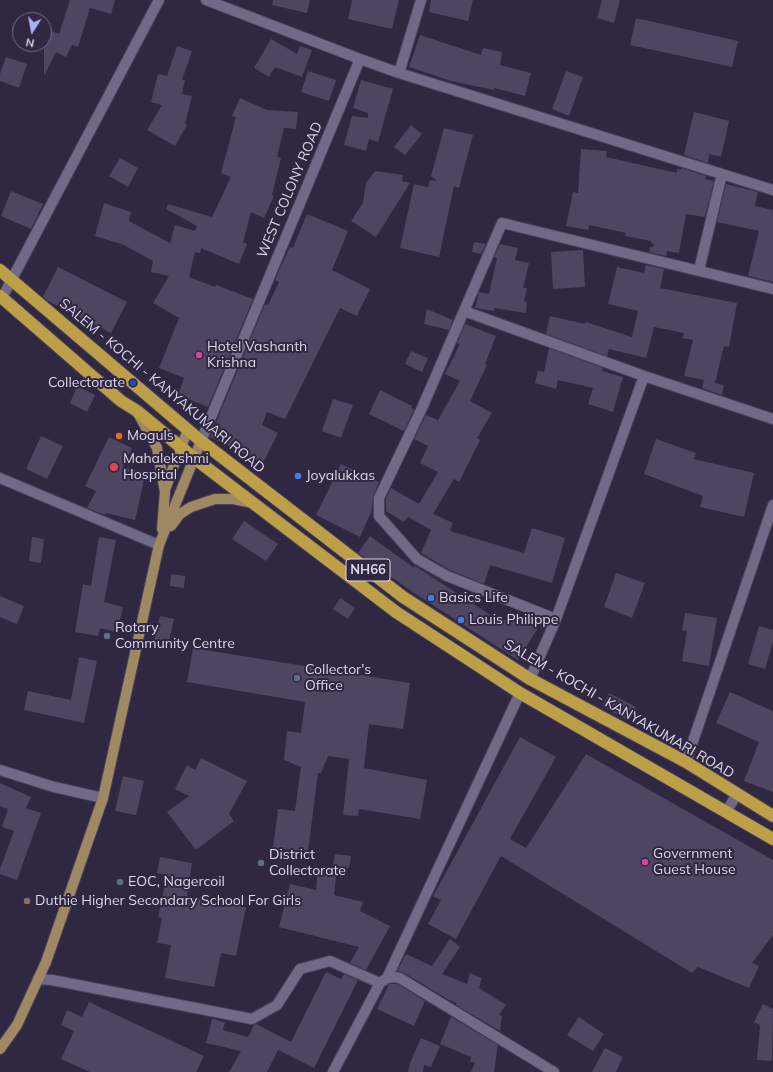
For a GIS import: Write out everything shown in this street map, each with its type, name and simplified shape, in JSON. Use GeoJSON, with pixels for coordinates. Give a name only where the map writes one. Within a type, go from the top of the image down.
{"type":"FeatureCollection","features":[{"type":"Feature","properties":{"kind":"highway","name":"SALEM - KOCHI - KANYAKUMARI ROAD"},"geometry":{"type":"LineString","coordinates":[[0,270],[201,441],[403,597],[530,679],[686,762],[773,816]]}},
{"type":"Feature","properties":{"kind":"highway","name":"NH66"},"geometry":{"type":"LineString","coordinates":[[1,297],[121,401],[137,411],[194,458],[396,612],[520,693],[773,839]]}},
{"type":"Feature","properties":{"kind":"main road"},"geometry":{"type":"LineString","coordinates":[[137,411],[157,448],[165,492]]}},
{"type":"Feature","properties":{"kind":"main road"},"geometry":{"type":"LineString","coordinates":[[0,1049],[17,1025],[46,962],[103,798],[160,542],[165,492],[188,430]]}},
{"type":"Feature","properties":{"kind":"main road"},"geometry":{"type":"LineString","coordinates":[[160,542],[201,441]]}},
{"type":"Feature","properties":{"kind":"main road"},"geometry":{"type":"LineString","coordinates":[[160,542],[180,514],[191,507],[215,500],[226,499],[255,504]]}},
{"type":"Feature","properties":{"kind":"street"},"geometry":{"type":"LineString","coordinates":[[1,297],[12,279],[159,0]]}},
{"type":"Feature","properties":{"kind":"street"},"geometry":{"type":"LineString","coordinates":[[399,73],[421,0]]}},
{"type":"Feature","properties":{"kind":"street"},"geometry":{"type":"LineString","coordinates":[[211,1],[399,73],[773,190]]}},
{"type":"Feature","properties":{"kind":"street","name":"WEST COLONY ROAD"},"geometry":{"type":"LineString","coordinates":[[201,441],[360,59]]}},
{"type":"Feature","properties":{"kind":"street"},"geometry":{"type":"LineString","coordinates":[[699,270],[722,174]]}},
{"type":"Feature","properties":{"kind":"street"},"geometry":{"type":"LineString","coordinates":[[556,619],[447,576],[417,559],[379,516],[379,498],[422,408],[502,223],[773,289]]}},
{"type":"Feature","properties":{"kind":"street"},"geometry":{"type":"LineString","coordinates":[[464,311],[644,376],[773,420]]}},
{"type":"Feature","properties":{"kind":"street"},"geometry":{"type":"LineString","coordinates":[[530,679],[556,619],[644,376]]}},
{"type":"Feature","properties":{"kind":"street"},"geometry":{"type":"LineString","coordinates":[[0,478],[160,542]]}},
{"type":"Feature","properties":{"kind":"street"},"geometry":{"type":"LineString","coordinates":[[686,762],[773,504]]}},
{"type":"Feature","properties":{"kind":"street"},"geometry":{"type":"LineString","coordinates":[[333,1072],[384,980],[520,693]]}},
{"type":"Feature","properties":{"kind":"street"},"geometry":{"type":"LineString","coordinates":[[0,770],[54,787],[103,798]]}},
{"type":"Feature","properties":{"kind":"street"},"geometry":{"type":"LineString","coordinates":[[726,812],[737,794]]}},
{"type":"Feature","properties":{"kind":"street"},"geometry":{"type":"LineString","coordinates":[[38,979],[52,980],[252,1019],[277,1005],[300,969],[330,961],[384,980],[400,978],[554,1072]]}},
{"type":"Feature","properties":{"kind":"building"},"geometry":{"type":"Polygon","coordinates":[[[70,0],[115,0],[111,14],[90,8],[78,47],[72,45],[66,57],[56,52],[44,76],[44,52],[52,52],[52,31],[59,34],[70,0]]]}},
{"type":"Feature","properties":{"kind":"building"},"geometry":{"type":"Polygon","coordinates":[[[273,0],[310,0],[307,13],[272,5],[273,0]]]}},
{"type":"Feature","properties":{"kind":"building"},"geometry":{"type":"Polygon","coordinates":[[[352,0],[399,0],[392,29],[348,19],[352,0]]]}},
{"type":"Feature","properties":{"kind":"building"},"geometry":{"type":"Polygon","coordinates":[[[431,0],[473,0],[468,21],[429,12],[431,0]]]}},
{"type":"Feature","properties":{"kind":"building"},"geometry":{"type":"Polygon","coordinates":[[[602,0],[620,0],[614,23],[597,18],[602,0]]]}},
{"type":"Feature","properties":{"kind":"building"},"geometry":{"type":"Polygon","coordinates":[[[636,18],[738,41],[732,67],[630,45],[636,18]]]}},
{"type":"Feature","properties":{"kind":"building"},"geometry":{"type":"Polygon","coordinates":[[[420,35],[481,55],[483,48],[502,52],[500,65],[531,73],[525,96],[494,88],[494,90],[451,81],[409,67],[420,35]]]}},
{"type":"Feature","properties":{"kind":"building"},"geometry":{"type":"Polygon","coordinates":[[[271,39],[297,54],[300,46],[312,50],[302,77],[275,67],[269,77],[254,68],[271,39]]]}},
{"type":"Feature","properties":{"kind":"building"},"geometry":{"type":"Polygon","coordinates":[[[177,46],[192,51],[182,80],[185,80],[182,94],[192,96],[185,124],[187,125],[175,146],[147,130],[162,105],[151,102],[158,74],[167,76],[177,46]]]}},
{"type":"Feature","properties":{"kind":"building"},"geometry":{"type":"Polygon","coordinates":[[[6,57],[27,64],[19,88],[0,81],[0,74],[6,57]]]}},
{"type":"Feature","properties":{"kind":"building"},"geometry":{"type":"Polygon","coordinates":[[[308,71],[336,80],[329,101],[301,92],[308,71]]]}},
{"type":"Feature","properties":{"kind":"building"},"geometry":{"type":"Polygon","coordinates":[[[566,71],[583,77],[569,116],[552,109],[566,71]]]}},
{"type":"Feature","properties":{"kind":"building"},"geometry":{"type":"Polygon","coordinates":[[[361,80],[393,89],[378,142],[369,139],[366,151],[344,145],[352,116],[368,118],[368,113],[353,108],[361,80]]]}},
{"type":"Feature","properties":{"kind":"building"},"geometry":{"type":"Polygon","coordinates":[[[240,98],[267,110],[298,112],[296,129],[284,128],[277,157],[281,158],[272,195],[274,196],[264,218],[251,212],[243,242],[247,244],[239,264],[201,248],[200,253],[195,252],[189,277],[215,287],[216,285],[253,299],[208,407],[178,395],[184,378],[159,368],[179,318],[153,303],[169,276],[151,272],[153,261],[124,245],[95,236],[104,203],[131,212],[129,221],[170,243],[175,225],[195,231],[197,226],[166,209],[168,204],[212,217],[231,177],[221,173],[236,117],[232,116],[240,98]]]}},
{"type":"Feature","properties":{"kind":"building"},"geometry":{"type":"Polygon","coordinates":[[[694,112],[729,121],[721,157],[709,154],[708,163],[684,155],[694,112]]]}},
{"type":"Feature","properties":{"kind":"building"},"geometry":{"type":"Polygon","coordinates":[[[411,125],[422,134],[405,155],[394,147],[411,125]]]}},
{"type":"Feature","properties":{"kind":"building"},"geometry":{"type":"Polygon","coordinates":[[[444,128],[473,135],[459,188],[454,186],[439,257],[400,248],[414,184],[428,187],[430,180],[437,181],[431,176],[444,128]]]}},
{"type":"Feature","properties":{"kind":"building"},"geometry":{"type":"Polygon","coordinates":[[[581,149],[607,151],[606,157],[677,173],[677,169],[681,170],[681,168],[706,176],[705,179],[714,181],[705,217],[686,214],[679,253],[667,251],[666,256],[649,252],[650,247],[653,247],[654,244],[651,243],[651,241],[625,236],[626,233],[589,225],[588,230],[566,226],[573,192],[578,193],[581,149]]]}},
{"type":"Feature","properties":{"kind":"building"},"geometry":{"type":"Polygon","coordinates":[[[120,158],[138,168],[128,187],[109,176],[120,158]]]}},
{"type":"Feature","properties":{"kind":"building"},"geometry":{"type":"Polygon","coordinates":[[[375,171],[403,175],[402,181],[410,183],[376,237],[351,221],[363,203],[366,183],[375,171]]]}},
{"type":"Feature","properties":{"kind":"building"},"geometry":{"type":"Polygon","coordinates":[[[726,184],[758,192],[755,206],[773,210],[773,282],[748,276],[759,231],[717,222],[726,184]]]}},
{"type":"Feature","properties":{"kind":"building"},"geometry":{"type":"Polygon","coordinates":[[[11,191],[43,204],[31,229],[1,216],[11,191]]]}},
{"type":"Feature","properties":{"kind":"building"},"geometry":{"type":"Polygon","coordinates":[[[307,214],[348,231],[332,270],[370,289],[357,316],[340,308],[285,419],[267,412],[262,425],[278,433],[263,463],[210,437],[265,304],[268,305],[279,282],[275,280],[290,247],[293,248],[307,214]]]}},
{"type":"Feature","properties":{"kind":"building"},"geometry":{"type":"Polygon","coordinates":[[[474,242],[486,244],[481,254],[472,252],[474,242]]]}},
{"type":"Feature","properties":{"kind":"building"},"geometry":{"type":"Polygon","coordinates":[[[500,244],[518,248],[515,260],[529,263],[523,288],[527,288],[524,301],[527,302],[526,313],[494,308],[494,311],[475,308],[479,292],[489,294],[497,258],[494,257],[500,244]]]}},
{"type":"Feature","properties":{"kind":"building"},"geometry":{"type":"Polygon","coordinates":[[[583,250],[585,287],[553,289],[551,252],[583,250]]]}},
{"type":"Feature","properties":{"kind":"building"},"geometry":{"type":"Polygon","coordinates":[[[646,265],[664,269],[660,288],[737,303],[729,347],[724,346],[715,383],[724,385],[722,395],[702,388],[704,380],[684,376],[693,340],[683,338],[684,333],[654,327],[646,358],[609,349],[607,356],[546,334],[550,316],[585,324],[586,322],[632,337],[638,311],[608,304],[617,267],[644,273],[646,265]]]}},
{"type":"Feature","properties":{"kind":"building"},"geometry":{"type":"Polygon","coordinates":[[[58,267],[127,302],[111,333],[43,297],[58,267]]]}},
{"type":"Feature","properties":{"kind":"building"},"geometry":{"type":"Polygon","coordinates":[[[427,309],[453,320],[449,330],[424,324],[427,309]]]}},
{"type":"Feature","properties":{"kind":"building"},"geometry":{"type":"Polygon","coordinates":[[[465,324],[496,336],[485,364],[487,365],[470,401],[492,413],[477,438],[480,440],[459,482],[454,479],[433,514],[453,523],[450,531],[524,553],[532,528],[565,538],[552,583],[490,565],[484,584],[450,570],[421,553],[431,530],[408,517],[404,522],[386,511],[386,499],[391,488],[419,504],[438,472],[420,463],[428,446],[414,439],[426,415],[438,420],[460,381],[445,374],[460,344],[457,343],[465,324]]]}},
{"type":"Feature","properties":{"kind":"building"},"geometry":{"type":"Polygon","coordinates":[[[549,348],[603,368],[602,371],[623,377],[613,412],[588,404],[593,388],[558,380],[556,389],[535,383],[538,370],[544,372],[549,348]]]}},
{"type":"Feature","properties":{"kind":"building"},"geometry":{"type":"Polygon","coordinates":[[[411,351],[428,358],[422,372],[405,364],[411,351]]]}},
{"type":"Feature","properties":{"kind":"building"},"geometry":{"type":"Polygon","coordinates":[[[77,386],[95,395],[87,412],[70,403],[77,386]]]}},
{"type":"Feature","properties":{"kind":"building"},"geometry":{"type":"Polygon","coordinates":[[[380,390],[412,406],[411,408],[414,409],[404,431],[369,414],[380,390]]]}},
{"type":"Feature","properties":{"kind":"building"},"geometry":{"type":"Polygon","coordinates":[[[333,399],[353,405],[341,438],[322,431],[333,399]]]}},
{"type":"Feature","properties":{"kind":"building"},"geometry":{"type":"Polygon","coordinates":[[[41,436],[63,446],[47,479],[26,469],[41,436]]]}},
{"type":"Feature","properties":{"kind":"building"},"geometry":{"type":"Polygon","coordinates":[[[109,437],[132,448],[123,467],[146,472],[135,520],[106,513],[105,515],[87,508],[96,491],[85,486],[109,437]]]}},
{"type":"Feature","properties":{"kind":"building"},"geometry":{"type":"Polygon","coordinates":[[[656,439],[696,453],[694,459],[754,473],[744,517],[700,507],[703,496],[644,474],[656,439]]]}},
{"type":"Feature","properties":{"kind":"building"},"geometry":{"type":"Polygon","coordinates":[[[341,464],[379,482],[373,496],[372,510],[360,537],[316,515],[341,464]]]}},
{"type":"Feature","properties":{"kind":"building"},"geometry":{"type":"Polygon","coordinates":[[[244,521],[278,544],[266,561],[232,539],[244,521]]]}},
{"type":"Feature","properties":{"kind":"building"},"geometry":{"type":"Polygon","coordinates":[[[370,536],[414,568],[415,566],[503,623],[510,611],[538,628],[518,660],[411,591],[358,553],[370,536]]]}},
{"type":"Feature","properties":{"kind":"building"},"geometry":{"type":"Polygon","coordinates":[[[32,537],[44,539],[41,563],[29,561],[32,537]]]}},
{"type":"Feature","properties":{"kind":"building"},"geometry":{"type":"Polygon","coordinates":[[[99,537],[116,540],[104,602],[123,607],[117,632],[100,628],[98,636],[75,632],[83,584],[91,586],[99,537]]]}},
{"type":"Feature","properties":{"kind":"building"},"geometry":{"type":"Polygon","coordinates":[[[616,573],[645,583],[632,618],[604,607],[616,573]]]}},
{"type":"Feature","properties":{"kind":"building"},"geometry":{"type":"Polygon","coordinates":[[[171,574],[185,576],[184,588],[170,586],[171,574]]]}},
{"type":"Feature","properties":{"kind":"building"},"geometry":{"type":"Polygon","coordinates":[[[0,596],[24,606],[17,624],[0,617],[0,596]]]}},
{"type":"Feature","properties":{"kind":"building"},"geometry":{"type":"Polygon","coordinates":[[[340,598],[355,608],[348,619],[333,609],[340,598]]]}},
{"type":"Feature","properties":{"kind":"building"},"geometry":{"type":"Polygon","coordinates":[[[685,613],[717,618],[709,666],[682,661],[687,631],[682,630],[685,613]]]}},
{"type":"Feature","properties":{"kind":"building"},"geometry":{"type":"Polygon","coordinates":[[[160,616],[174,619],[167,650],[153,647],[160,616]]]}},
{"type":"Feature","properties":{"kind":"building"},"geometry":{"type":"Polygon","coordinates":[[[759,626],[773,630],[773,642],[765,669],[748,664],[759,626]]]}},
{"type":"Feature","properties":{"kind":"building"},"geometry":{"type":"Polygon","coordinates":[[[193,648],[410,683],[403,729],[369,724],[364,768],[427,780],[420,819],[359,809],[358,816],[343,815],[349,759],[328,756],[321,773],[318,773],[308,852],[273,848],[278,809],[295,811],[301,767],[284,760],[287,731],[301,733],[305,702],[187,682],[193,648]]]}},
{"type":"Feature","properties":{"kind":"building"},"geometry":{"type":"Polygon","coordinates":[[[79,657],[97,661],[84,723],[24,710],[28,691],[71,700],[79,657]]]}},
{"type":"Feature","properties":{"kind":"building"},"geometry":{"type":"Polygon","coordinates":[[[730,692],[773,711],[773,792],[744,781],[759,742],[716,723],[730,692]]]}},
{"type":"Feature","properties":{"kind":"building"},"geometry":{"type":"Polygon","coordinates":[[[609,693],[636,707],[628,721],[602,706],[609,693]]]}},
{"type":"Feature","properties":{"kind":"building","name":"Government Guest House"},"geometry":{"type":"Polygon","coordinates":[[[520,737],[556,757],[510,839],[526,848],[586,754],[773,860],[773,935],[752,963],[759,966],[749,988],[698,967],[692,973],[501,856],[456,939],[428,924],[441,900],[433,896],[520,737]]]}},
{"type":"Feature","properties":{"kind":"building"},"geometry":{"type":"Polygon","coordinates":[[[201,758],[247,781],[229,814],[234,821],[196,850],[167,812],[189,796],[175,789],[187,765],[195,770],[201,758]]]}},
{"type":"Feature","properties":{"kind":"building"},"geometry":{"type":"Polygon","coordinates":[[[123,776],[144,781],[136,815],[115,811],[123,776]]]}},
{"type":"Feature","properties":{"kind":"building"},"geometry":{"type":"Polygon","coordinates":[[[0,783],[31,797],[26,808],[41,813],[17,880],[0,874],[0,869],[14,831],[2,827],[8,809],[0,806],[0,783]]]}},
{"type":"Feature","properties":{"kind":"building"},"geometry":{"type":"Polygon","coordinates":[[[335,854],[351,856],[349,868],[333,866],[335,854]]]}},
{"type":"Feature","properties":{"kind":"building"},"geometry":{"type":"Polygon","coordinates":[[[160,857],[192,863],[187,896],[246,907],[236,956],[221,953],[214,987],[165,978],[171,945],[157,943],[162,918],[158,917],[167,875],[157,873],[160,857]]]}},
{"type":"Feature","properties":{"kind":"building"},"geometry":{"type":"Polygon","coordinates":[[[318,867],[337,868],[334,895],[363,902],[360,911],[390,926],[366,970],[350,963],[359,947],[279,927],[290,884],[316,890],[318,867]]]}},
{"type":"Feature","properties":{"kind":"building"},"geometry":{"type":"Polygon","coordinates":[[[450,939],[460,947],[442,974],[467,984],[470,973],[482,978],[479,988],[506,1005],[499,1015],[502,1016],[500,1031],[456,1005],[457,1003],[449,1000],[403,972],[397,971],[406,954],[432,966],[450,939]]]}},
{"type":"Feature","properties":{"kind":"building"},"geometry":{"type":"Polygon","coordinates":[[[326,972],[341,979],[344,974],[358,980],[314,1068],[278,1050],[267,1072],[229,1072],[241,1051],[206,1043],[212,1019],[225,1022],[223,1030],[248,1037],[256,1024],[291,1042],[326,972]]]}},
{"type":"Feature","properties":{"kind":"building"},"geometry":{"type":"Polygon","coordinates":[[[389,984],[398,984],[425,1001],[414,1026],[377,1009],[389,984]]]}},
{"type":"Feature","properties":{"kind":"building"},"geometry":{"type":"Polygon","coordinates":[[[89,1002],[204,1056],[196,1072],[90,1072],[61,1059],[74,1031],[61,1025],[67,1010],[82,1017],[89,1002]]]}},
{"type":"Feature","properties":{"kind":"building"},"geometry":{"type":"Polygon","coordinates":[[[763,1004],[773,1009],[772,1061],[757,1060],[760,1025],[754,1022],[763,1004]]]}},
{"type":"Feature","properties":{"kind":"building"},"geometry":{"type":"Polygon","coordinates":[[[451,1017],[498,1045],[494,1072],[471,1072],[475,1062],[470,1062],[471,1057],[440,1044],[451,1017]]]}},
{"type":"Feature","properties":{"kind":"building"},"geometry":{"type":"Polygon","coordinates":[[[579,1017],[604,1034],[593,1051],[567,1035],[579,1017]]]}},
{"type":"Feature","properties":{"kind":"building"},"geometry":{"type":"Polygon","coordinates":[[[421,1038],[440,1046],[431,1067],[424,1065],[423,1072],[408,1072],[410,1063],[421,1038]]]}},
{"type":"Feature","properties":{"kind":"building"},"geometry":{"type":"Polygon","coordinates":[[[605,1048],[623,1057],[616,1072],[592,1072],[605,1048]]]}},
{"type":"Feature","properties":{"kind":"place","name":"Hotel Vashanth Krishna"},"geometry":{"type":"Point","coordinates":[199,355]}},
{"type":"Feature","properties":{"kind":"place","name":"Collectorate"},"geometry":{"type":"Point","coordinates":[133,383]}},
{"type":"Feature","properties":{"kind":"place","name":"Moguls"},"geometry":{"type":"Point","coordinates":[119,436]}},
{"type":"Feature","properties":{"kind":"place","name":"Mahalekshmi Hospital"},"geometry":{"type":"Point","coordinates":[114,467]}},
{"type":"Feature","properties":{"kind":"place","name":"Joyalukkas"},"geometry":{"type":"Point","coordinates":[298,476]}},
{"type":"Feature","properties":{"kind":"place","name":"Basics Life"},"geometry":{"type":"Point","coordinates":[431,598]}},
{"type":"Feature","properties":{"kind":"place","name":"Louis Philippe"},"geometry":{"type":"Point","coordinates":[461,620]}},
{"type":"Feature","properties":{"kind":"place","name":"Rotary Community Centre"},"geometry":{"type":"Point","coordinates":[107,636]}},
{"type":"Feature","properties":{"kind":"place","name":"Collector's Office"},"geometry":{"type":"Point","coordinates":[297,678]}},
{"type":"Feature","properties":{"kind":"place","name":"Government Guest House"},"geometry":{"type":"Point","coordinates":[645,862]}},
{"type":"Feature","properties":{"kind":"place","name":"District Collectorate"},"geometry":{"type":"Point","coordinates":[261,863]}},
{"type":"Feature","properties":{"kind":"place","name":"EOC, Nagercoil"},"geometry":{"type":"Point","coordinates":[120,882]}},
{"type":"Feature","properties":{"kind":"place","name":"Duthie Higher Secondary School For Girls"},"geometry":{"type":"Point","coordinates":[27,901]}}]}
